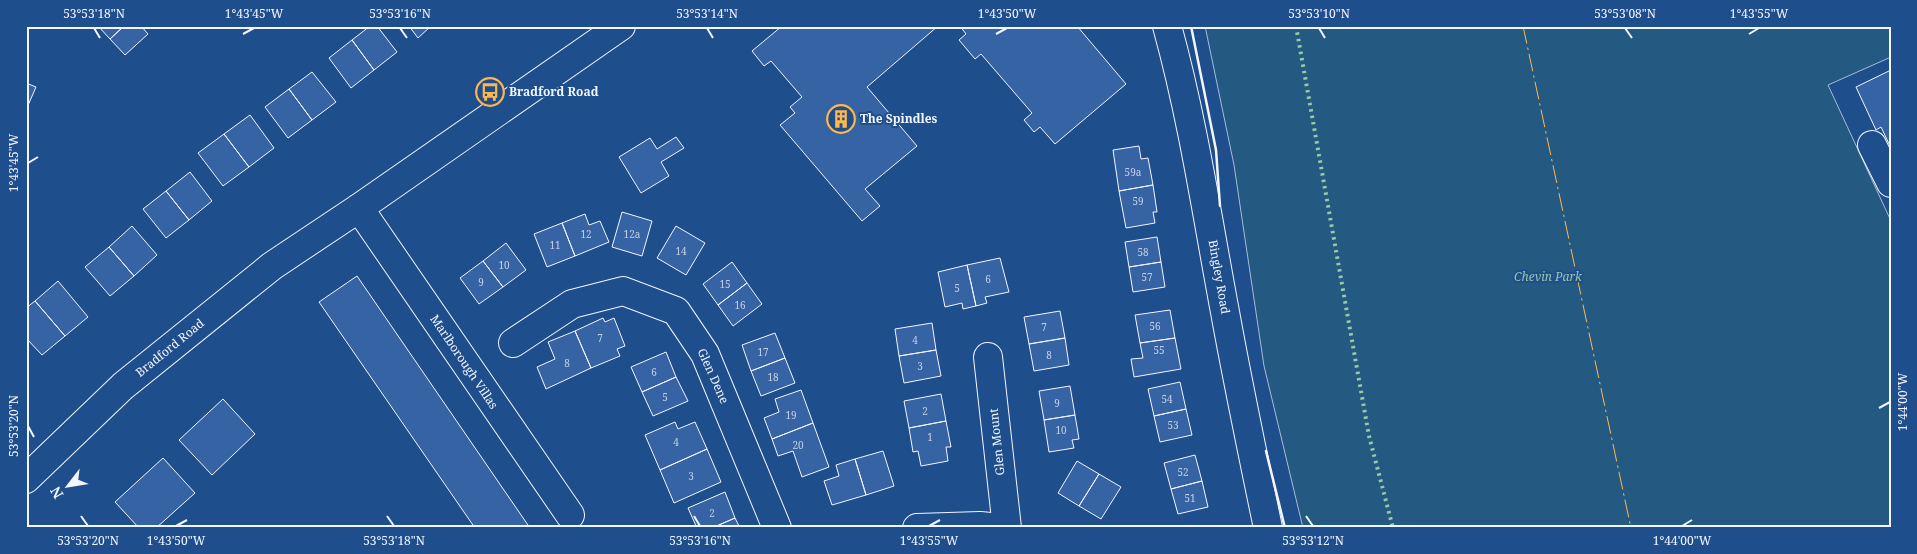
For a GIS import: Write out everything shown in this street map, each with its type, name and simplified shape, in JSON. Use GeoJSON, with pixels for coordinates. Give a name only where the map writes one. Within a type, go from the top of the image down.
{"type":"FeatureCollection","features":[{"type":"Feature","properties":{"kind":"street","name":"Bradford Road"},"geometry":{"type":"LineString","coordinates":[[26,479],[123,386],[272,266],[359,208],[621,26]]}},
{"type":"Feature","properties":{"kind":"street","name":"Bingley Road"},"geometry":{"type":"LineString","coordinates":[[1167,26],[1177,62],[1199,163],[1225,314],[1268,528]]}},
{"type":"Feature","properties":{"kind":"street"},"geometry":{"type":"LineString","coordinates":[[1872,146],[1891,184]]}},
{"type":"Feature","properties":{"kind":"street","name":"Marlborough Villas"},"geometry":{"type":"LineString","coordinates":[[359,208],[570,515]]}},
{"type":"Feature","properties":{"kind":"street","name":"Glen Dene"},"geometry":{"type":"LineString","coordinates":[[513,341],[572,304],[623,291],[676,311],[705,354],[777,528]]}},
{"type":"Feature","properties":{"kind":"street","name":"Glen Mount"},"geometry":{"type":"LineString","coordinates":[[988,357],[1007,528]]}},
{"type":"Feature","properties":{"kind":"street"},"geometry":{"type":"LineString","coordinates":[[917,528],[980,526],[1001,528]]}},
{"type":"Feature","properties":{"kind":"green space","name":"Chevin Park"},"geometry":{"type":"Polygon","coordinates":[[[1205,26],[1891,26],[1891,57],[1828,85],[1891,221],[1891,528],[1303,528],[1264,366],[1234,165],[1205,26]]]}},
{"type":"Feature","properties":{"kind":"building"},"geometry":{"type":"Polygon","coordinates":[[[98,26],[124,26],[110,39],[98,26]]]}},
{"type":"Feature","properties":{"kind":"building"},"geometry":{"type":"Polygon","coordinates":[[[124,26],[141,26],[148,34],[125,55],[110,39],[124,26]]]}},
{"type":"Feature","properties":{"kind":"building"},"geometry":{"type":"Polygon","coordinates":[[[370,26],[377,26],[397,52],[374,70],[352,40],[370,26]]]}},
{"type":"Feature","properties":{"kind":"building"},"geometry":{"type":"Polygon","coordinates":[[[409,26],[431,26],[418,38],[409,26]]]}},
{"type":"Feature","properties":{"kind":"building","name":"The Spindles"},"geometry":{"type":"Polygon","coordinates":[[[782,26],[938,26],[867,87],[917,146],[865,189],[880,206],[862,221],[780,125],[795,113],[790,107],[802,97],[771,61],[764,66],[752,51],[782,26]]]}},
{"type":"Feature","properties":{"kind":"building"},"geometry":{"type":"Polygon","coordinates":[[[960,26],[1077,26],[1126,84],[1055,144],[1040,127],[1034,132],[1024,120],[1032,113],[981,54],[975,59],[959,40],[966,34],[960,26]]]}},
{"type":"Feature","properties":{"kind":"building"},"geometry":{"type":"Polygon","coordinates":[[[352,40],[374,70],[351,88],[329,58],[352,40]]]}},
{"type":"Feature","properties":{"kind":"building"},"geometry":{"type":"Polygon","coordinates":[[[1891,70],[1891,148],[1881,127],[1876,130],[1856,87],[1891,70]]]}},
{"type":"Feature","properties":{"kind":"building"},"geometry":{"type":"Polygon","coordinates":[[[312,72],[336,102],[312,120],[289,89],[312,72]]]}},
{"type":"Feature","properties":{"kind":"building"},"geometry":{"type":"Polygon","coordinates":[[[26,83],[36,87],[26,110],[26,83]]]}},
{"type":"Feature","properties":{"kind":"building"},"geometry":{"type":"Polygon","coordinates":[[[289,89],[312,120],[288,138],[265,107],[289,89]]]}},
{"type":"Feature","properties":{"kind":"building"},"geometry":{"type":"Polygon","coordinates":[[[250,115],[274,148],[249,167],[224,134],[250,115]]]}},
{"type":"Feature","properties":{"kind":"building"},"geometry":{"type":"Polygon","coordinates":[[[224,134],[249,167],[223,186],[198,153],[224,134]]]}},
{"type":"Feature","properties":{"kind":"building"},"geometry":{"type":"Polygon","coordinates":[[[676,137],[684,148],[661,162],[669,176],[641,193],[619,157],[650,138],[657,149],[676,137]]]}},
{"type":"Feature","properties":{"kind":"building"},"geometry":{"type":"Polygon","coordinates":[[[1139,146],[1141,159],[1148,158],[1153,185],[1119,191],[1113,150],[1139,146]]]}},
{"type":"Feature","properties":{"kind":"building"},"geometry":{"type":"Polygon","coordinates":[[[190,172],[212,201],[189,220],[166,191],[190,172]]]}},
{"type":"Feature","properties":{"kind":"building"},"geometry":{"type":"Polygon","coordinates":[[[1153,185],[1157,212],[1153,212],[1155,223],[1126,228],[1119,191],[1153,185]]]}},
{"type":"Feature","properties":{"kind":"building"},"geometry":{"type":"Polygon","coordinates":[[[166,191],[189,220],[166,238],[143,209],[166,191]]]}},
{"type":"Feature","properties":{"kind":"building"},"geometry":{"type":"Polygon","coordinates":[[[622,212],[652,221],[642,256],[612,247],[622,212]]]}},
{"type":"Feature","properties":{"kind":"building"},"geometry":{"type":"Polygon","coordinates":[[[585,214],[589,225],[600,221],[609,242],[575,256],[562,223],[585,214]]]}},
{"type":"Feature","properties":{"kind":"building"},"geometry":{"type":"Polygon","coordinates":[[[562,223],[575,256],[547,267],[534,234],[562,223]]]}},
{"type":"Feature","properties":{"kind":"building"},"geometry":{"type":"Polygon","coordinates":[[[132,226],[157,255],[134,276],[109,247],[132,226]]]}},
{"type":"Feature","properties":{"kind":"building"},"geometry":{"type":"Polygon","coordinates":[[[676,226],[705,243],[686,275],[657,258],[676,226]]]}},
{"type":"Feature","properties":{"kind":"building"},"geometry":{"type":"Polygon","coordinates":[[[1157,237],[1161,262],[1129,267],[1125,242],[1157,237]]]}},
{"type":"Feature","properties":{"kind":"building"},"geometry":{"type":"Polygon","coordinates":[[[506,243],[526,270],[503,287],[483,261],[506,243]]]}},
{"type":"Feature","properties":{"kind":"building"},"geometry":{"type":"Polygon","coordinates":[[[109,247],[134,276],[110,296],[85,267],[109,247]]]}},
{"type":"Feature","properties":{"kind":"building"},"geometry":{"type":"Polygon","coordinates":[[[1000,258],[1009,292],[985,297],[987,303],[976,306],[967,265],[1000,258]]]}},
{"type":"Feature","properties":{"kind":"building"},"geometry":{"type":"Polygon","coordinates":[[[483,261],[503,287],[479,304],[460,278],[483,261]]]}},
{"type":"Feature","properties":{"kind":"building"},"geometry":{"type":"Polygon","coordinates":[[[732,262],[747,283],[718,305],[703,284],[732,262]]]}},
{"type":"Feature","properties":{"kind":"building"},"geometry":{"type":"Polygon","coordinates":[[[1161,262],[1165,287],[1133,292],[1129,267],[1161,262]]]}},
{"type":"Feature","properties":{"kind":"building"},"geometry":{"type":"Polygon","coordinates":[[[967,265],[976,306],[963,309],[962,303],[945,307],[938,272],[967,265]]]}},
{"type":"Feature","properties":{"kind":"building"},"geometry":{"type":"Polygon","coordinates":[[[357,276],[530,528],[475,528],[319,302],[357,276]]]}},
{"type":"Feature","properties":{"kind":"building"},"geometry":{"type":"Polygon","coordinates":[[[58,281],[88,317],[65,336],[35,301],[58,281]]]}},
{"type":"Feature","properties":{"kind":"building"},"geometry":{"type":"Polygon","coordinates":[[[747,283],[762,304],[733,326],[718,305],[747,283]]]}},
{"type":"Feature","properties":{"kind":"building"},"geometry":{"type":"Polygon","coordinates":[[[35,301],[65,336],[42,355],[26,338],[26,308],[35,301]]]}},
{"type":"Feature","properties":{"kind":"building"},"geometry":{"type":"Polygon","coordinates":[[[1170,310],[1175,338],[1140,343],[1135,315],[1170,310]]]}},
{"type":"Feature","properties":{"kind":"building"},"geometry":{"type":"Polygon","coordinates":[[[1060,311],[1065,338],[1029,344],[1024,317],[1060,311]]]}},
{"type":"Feature","properties":{"kind":"building"},"geometry":{"type":"Polygon","coordinates":[[[603,318],[605,322],[614,318],[625,346],[617,349],[620,356],[591,368],[575,331],[603,318]]]}},
{"type":"Feature","properties":{"kind":"building"},"geometry":{"type":"Polygon","coordinates":[[[932,323],[936,350],[899,356],[895,329],[932,323]]]}},
{"type":"Feature","properties":{"kind":"building"},"geometry":{"type":"Polygon","coordinates":[[[575,331],[591,368],[546,389],[537,367],[555,359],[548,342],[575,331]]]}},
{"type":"Feature","properties":{"kind":"building"},"geometry":{"type":"Polygon","coordinates":[[[775,333],[785,358],[751,371],[742,345],[775,333]]]}},
{"type":"Feature","properties":{"kind":"building"},"geometry":{"type":"Polygon","coordinates":[[[1065,338],[1069,365],[1034,371],[1029,344],[1065,338]]]}},
{"type":"Feature","properties":{"kind":"building"},"geometry":{"type":"Polygon","coordinates":[[[1175,338],[1181,369],[1134,377],[1131,359],[1143,358],[1140,343],[1175,338]]]}},
{"type":"Feature","properties":{"kind":"building"},"geometry":{"type":"Polygon","coordinates":[[[936,350],[941,376],[904,383],[899,356],[936,350]]]}},
{"type":"Feature","properties":{"kind":"building"},"geometry":{"type":"Polygon","coordinates":[[[666,352],[676,377],[642,392],[631,367],[666,352]]]}},
{"type":"Feature","properties":{"kind":"building"},"geometry":{"type":"Polygon","coordinates":[[[785,358],[795,383],[761,396],[751,371],[785,358]]]}},
{"type":"Feature","properties":{"kind":"building"},"geometry":{"type":"Polygon","coordinates":[[[676,377],[688,401],[653,416],[642,392],[676,377]]]}},
{"type":"Feature","properties":{"kind":"building"},"geometry":{"type":"Polygon","coordinates":[[[1180,382],[1186,409],[1154,416],[1148,389],[1180,382]]]}},
{"type":"Feature","properties":{"kind":"building"},"geometry":{"type":"Polygon","coordinates":[[[1070,386],[1075,415],[1044,420],[1039,391],[1070,386]]]}},
{"type":"Feature","properties":{"kind":"building"},"geometry":{"type":"Polygon","coordinates":[[[801,390],[813,423],[772,439],[764,418],[779,412],[775,399],[801,390]]]}},
{"type":"Feature","properties":{"kind":"building"},"geometry":{"type":"Polygon","coordinates":[[[941,394],[946,421],[909,428],[904,401],[941,394]]]}},
{"type":"Feature","properties":{"kind":"building"},"geometry":{"type":"Polygon","coordinates":[[[223,399],[255,434],[212,475],[179,440],[223,399]]]}},
{"type":"Feature","properties":{"kind":"building"},"geometry":{"type":"Polygon","coordinates":[[[1186,409],[1192,435],[1160,442],[1154,416],[1186,409]]]}},
{"type":"Feature","properties":{"kind":"building"},"geometry":{"type":"Polygon","coordinates":[[[1075,415],[1079,439],[1072,440],[1074,448],[1049,452],[1044,420],[1075,415]]]}},
{"type":"Feature","properties":{"kind":"building"},"geometry":{"type":"Polygon","coordinates":[[[946,421],[951,447],[946,447],[948,461],[921,466],[918,451],[913,452],[909,428],[946,421]]]}},
{"type":"Feature","properties":{"kind":"building"},"geometry":{"type":"Polygon","coordinates":[[[675,422],[678,429],[695,422],[707,449],[660,470],[645,435],[675,422]]]}},
{"type":"Feature","properties":{"kind":"building"},"geometry":{"type":"Polygon","coordinates":[[[813,423],[829,467],[802,477],[793,451],[778,456],[772,439],[813,423]]]}},
{"type":"Feature","properties":{"kind":"building"},"geometry":{"type":"Polygon","coordinates":[[[707,449],[721,482],[674,503],[660,470],[707,449]]]}},
{"type":"Feature","properties":{"kind":"building"},"geometry":{"type":"Polygon","coordinates":[[[883,451],[894,486],[866,495],[855,459],[883,451]]]}},
{"type":"Feature","properties":{"kind":"building"},"geometry":{"type":"Polygon","coordinates":[[[1195,455],[1202,481],[1171,489],[1164,463],[1195,455]]]}},
{"type":"Feature","properties":{"kind":"building"},"geometry":{"type":"Polygon","coordinates":[[[163,458],[195,493],[156,528],[139,528],[115,502],[163,458]]]}},
{"type":"Feature","properties":{"kind":"building"},"geometry":{"type":"Polygon","coordinates":[[[855,459],[866,495],[832,505],[824,481],[839,476],[836,465],[855,459]]]}},
{"type":"Feature","properties":{"kind":"building"},"geometry":{"type":"Polygon","coordinates":[[[1077,461],[1099,474],[1079,506],[1058,493],[1077,461]]]}},
{"type":"Feature","properties":{"kind":"building"},"geometry":{"type":"Polygon","coordinates":[[[1099,474],[1121,487],[1101,519],[1079,506],[1099,474]]]}},
{"type":"Feature","properties":{"kind":"building"},"geometry":{"type":"Polygon","coordinates":[[[1202,481],[1208,507],[1178,514],[1171,489],[1202,481]]]}},
{"type":"Feature","properties":{"kind":"building"},"geometry":{"type":"Polygon","coordinates":[[[725,492],[735,518],[712,528],[697,528],[688,508],[725,492]]]}},
{"type":"Feature","properties":{"kind":"building"},"geometry":{"type":"Polygon","coordinates":[[[735,518],[740,528],[712,528],[735,518]]]}},
{"type":"Feature","properties":{"kind":"hedge"},"geometry":{"type":"LineString","coordinates":[[1296,26],[1369,436],[1393,528]]}},
{"type":"Feature","properties":{"kind":"wall"},"geometry":{"type":"LineString","coordinates":[[1191,26],[1216,150],[1220,206]]}},
{"type":"Feature","properties":{"kind":"wall"},"geometry":{"type":"LineString","coordinates":[[1266,451],[1285,528]]}},
{"type":"Feature","properties":{"kind":"power"},"geometry":{"type":"LineString","coordinates":[[1523,26],[1631,528]]}},
{"type":"Feature","properties":{"kind":"place","name":"Bradford Road"},"geometry":{"type":"Point","coordinates":[490,92]}},
{"type":"Feature","properties":{"kind":"place","name":"The Spindles"},"geometry":{"type":"Point","coordinates":[841,119]}}]}
